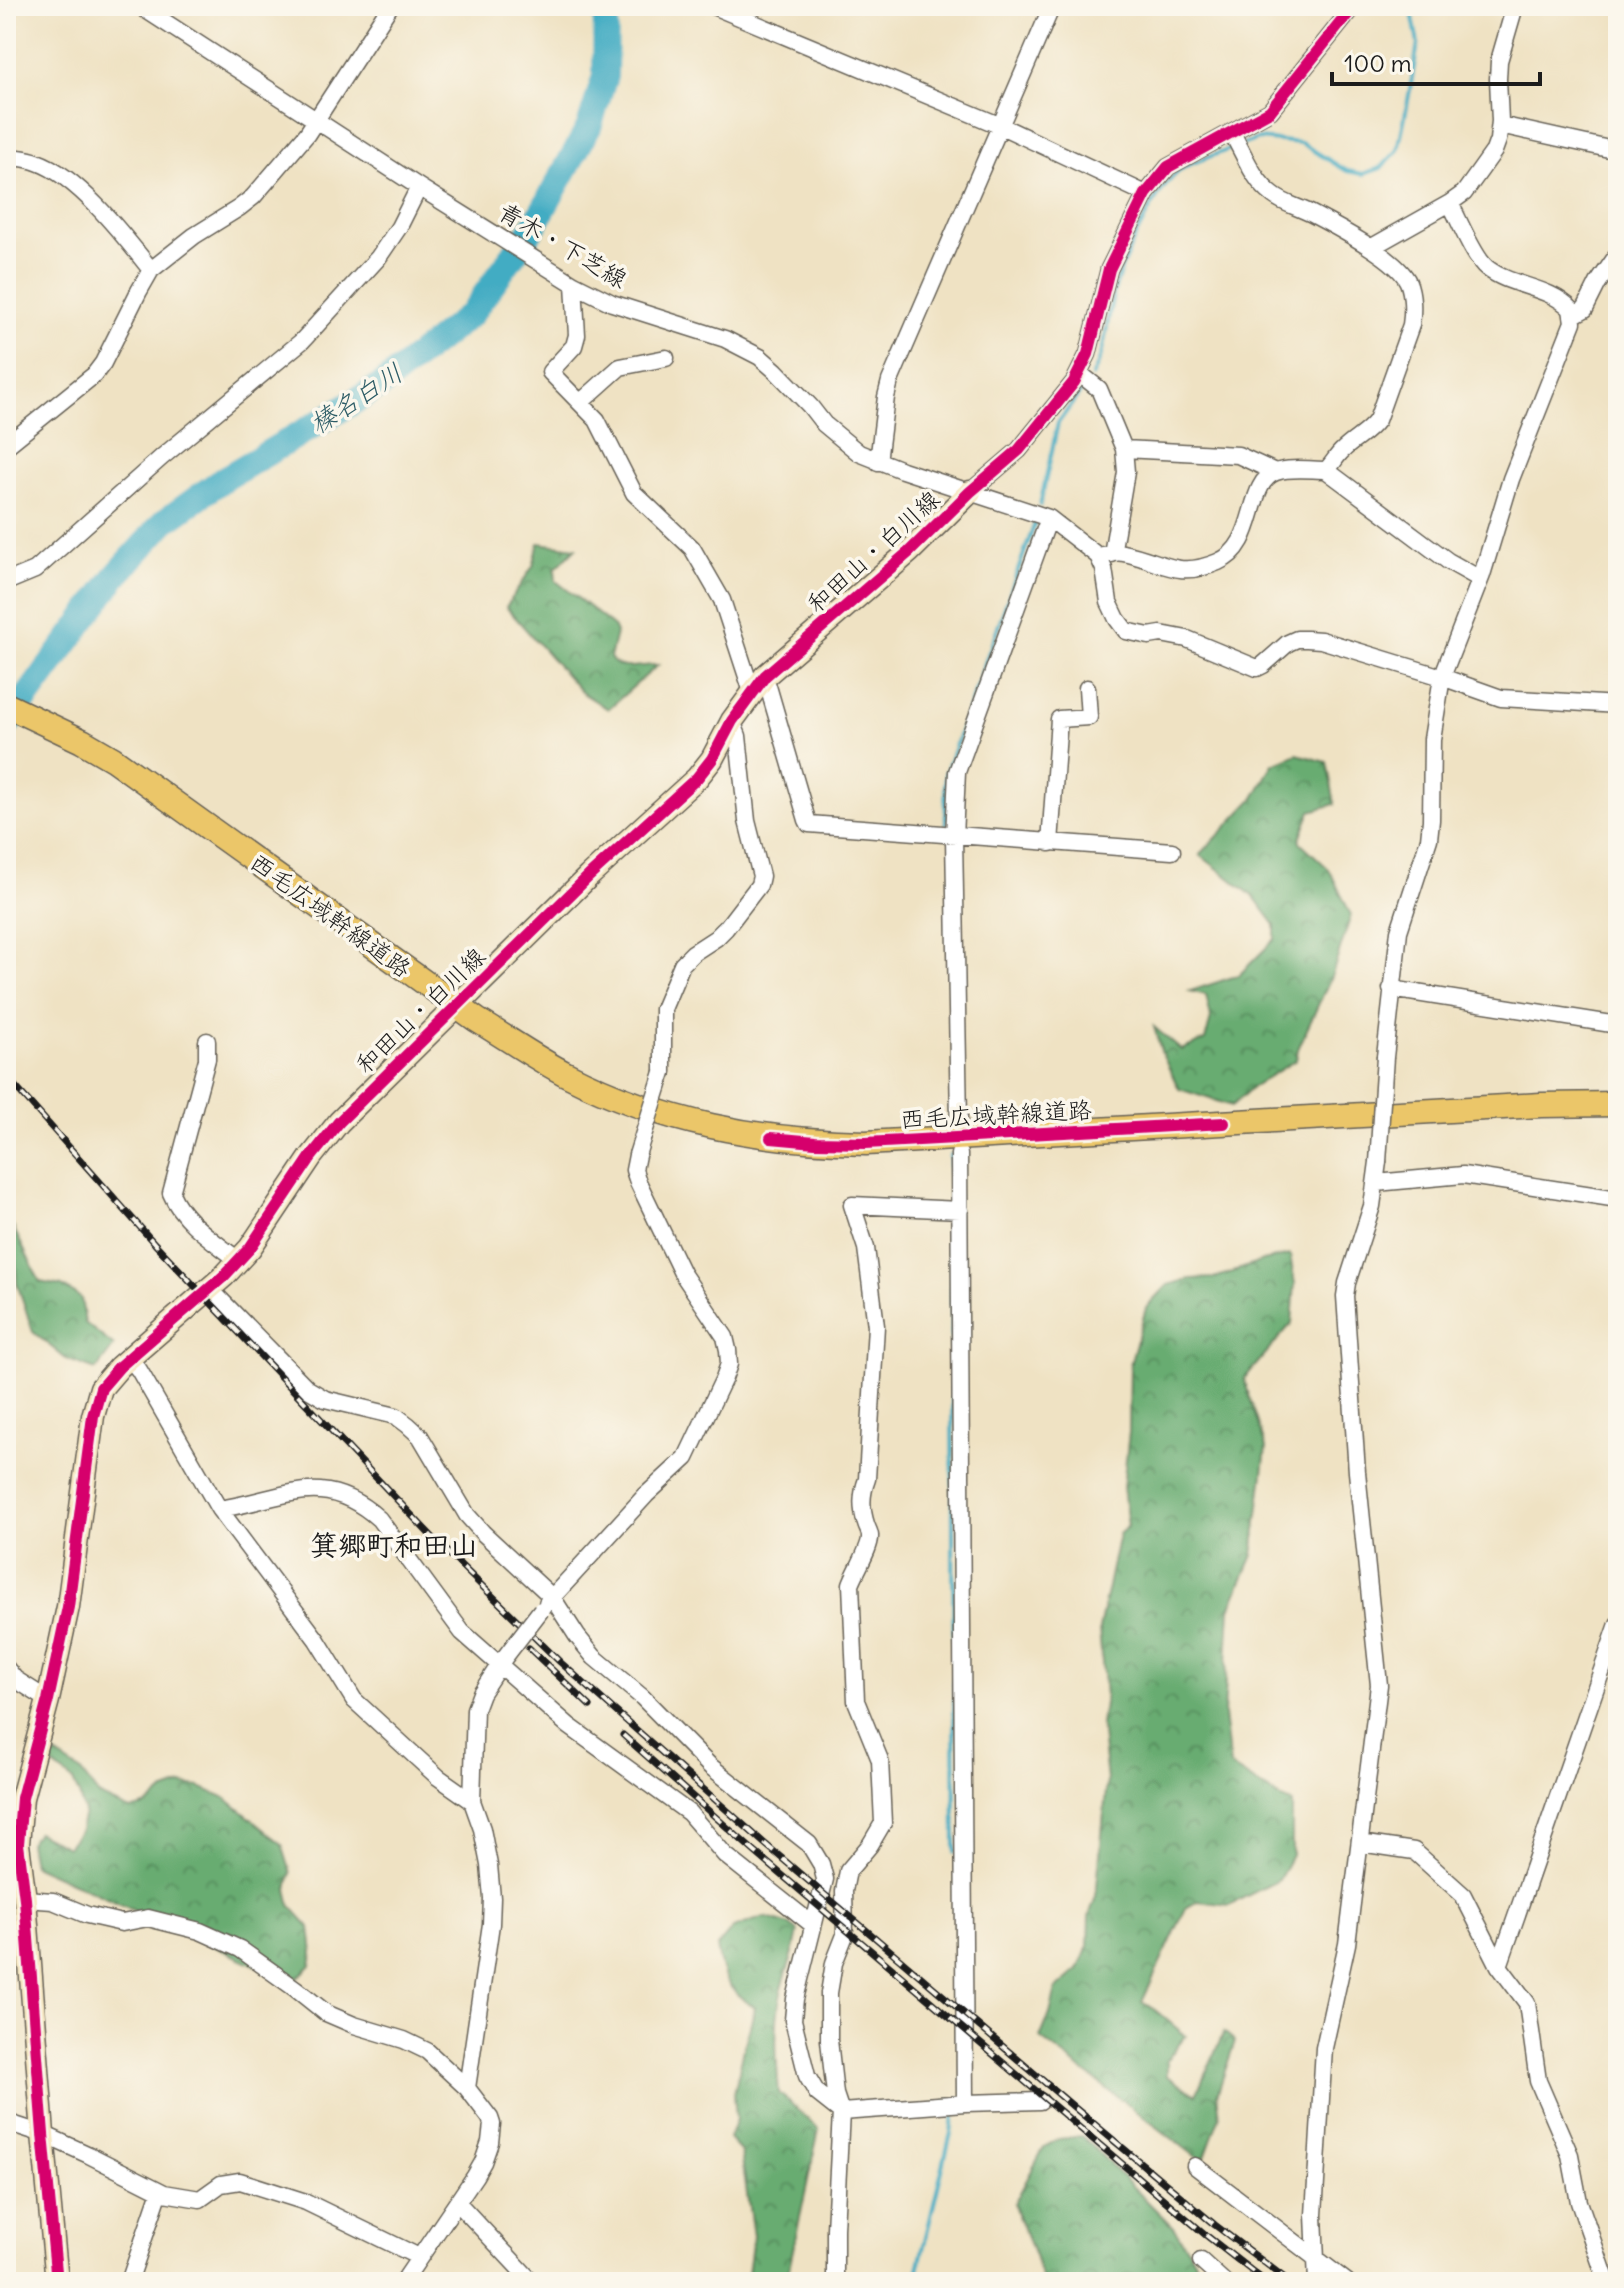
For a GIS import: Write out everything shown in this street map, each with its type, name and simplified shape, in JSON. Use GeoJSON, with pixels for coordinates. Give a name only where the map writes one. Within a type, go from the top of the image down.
{"type":"FeatureCollection","features":[{"type":"Feature","properties":{"kind":"main road","name":"西毛広域幹線道路"},"geometry":{"type":"LineString","coordinates":[[6,705],[113,759],[515,1045],[622,1099],[711,1127],[771,1138],[866,1143],[1541,1105],[1618,1104]]}},
{"type":"Feature","properties":{"kind":"street","name":"青木・下芝線"},"geometry":{"type":"LineString","coordinates":[[140,6],[164,12],[317,121],[574,284],[612,303],[742,347],[776,371],[824,424],[859,453],[1049,518],[1105,555]]}},
{"type":"Feature","properties":{"kind":"street"},"geometry":{"type":"LineString","coordinates":[[6,446],[94,375],[151,270],[194,236],[253,197],[317,121],[390,6]]}},
{"type":"Feature","properties":{"kind":"street"},"geometry":{"type":"LineString","coordinates":[[713,6],[1001,126],[1146,194]]}},
{"type":"Feature","properties":{"kind":"street"},"geometry":{"type":"LineString","coordinates":[[878,462],[890,381],[1052,6]]}},
{"type":"Feature","properties":{"kind":"street","name":"和田山・白川線"},"geometry":{"type":"LineString","coordinates":[[57,2282],[18,1844],[22,1798],[68,1607],[95,1404],[101,1388],[129,1358],[210,1289],[250,1248],[311,1157],[339,1122],[589,876],[697,778],[759,684],[1019,450],[1080,374],[1109,269],[1146,194],[1168,167],[1183,157],[1237,142],[1270,111],[1354,6]]}},
{"type":"Feature","properties":{"kind":"street"},"geometry":{"type":"LineString","coordinates":[[1372,247],[1464,193],[1494,151],[1500,125],[1499,61],[1515,6]]}},
{"type":"Feature","properties":{"kind":"street"},"geometry":{"type":"LineString","coordinates":[[1500,125],[1618,151]]}},
{"type":"Feature","properties":{"kind":"street"},"geometry":{"type":"LineString","coordinates":[[1124,449],[1238,455],[1275,472],[1326,470],[1377,420],[1411,325],[1409,284],[1372,247],[1310,212],[1273,196],[1258,179],[1237,142]]}},
{"type":"Feature","properties":{"kind":"street"},"geometry":{"type":"LineString","coordinates":[[6,156],[36,161],[74,186],[118,229],[151,270]]}},
{"type":"Feature","properties":{"kind":"street"},"geometry":{"type":"LineString","coordinates":[[6,582],[35,570],[162,457],[302,341],[378,258],[426,191]]}},
{"type":"Feature","properties":{"kind":"street"},"geometry":{"type":"LineString","coordinates":[[1317,2280],[1314,2215],[1324,2048],[1347,1944],[1379,1685],[1357,1472],[1345,1296],[1376,1183],[1391,989],[1399,931],[1429,839],[1432,739],[1442,677],[1480,579],[1511,479],[1574,315],[1560,300],[1501,276],[1485,266],[1450,203]]}},
{"type":"Feature","properties":{"kind":"street"},"geometry":{"type":"LineString","coordinates":[[1574,315],[1585,309],[1618,254]]}},
{"type":"Feature","properties":{"kind":"street"},"geometry":{"type":"LineString","coordinates":[[574,284],[577,335],[574,346],[550,372],[597,420],[634,493],[692,548],[722,600],[759,684],[809,824],[1172,851]]}},
{"type":"Feature","properties":{"kind":"street"},"geometry":{"type":"LineString","coordinates":[[581,402],[620,367],[666,358]]}},
{"type":"Feature","properties":{"kind":"street"},"geometry":{"type":"LineString","coordinates":[[1080,374],[1096,387],[1124,449],[1126,472],[1104,569],[1109,602],[1117,619],[1131,633],[1187,639],[1257,668],[1297,639],[1321,640],[1501,698],[1618,705]]}},
{"type":"Feature","properties":{"kind":"street"},"geometry":{"type":"LineString","coordinates":[[1326,470],[1448,561],[1480,579]]}},
{"type":"Feature","properties":{"kind":"street"},"geometry":{"type":"LineString","coordinates":[[1105,555],[1120,552],[1169,568],[1194,570],[1222,561],[1242,543],[1259,490],[1275,472]]}},
{"type":"Feature","properties":{"kind":"street"},"geometry":{"type":"LineString","coordinates":[[959,1122],[954,837],[957,772],[1049,518]]}},
{"type":"Feature","properties":{"kind":"street"},"geometry":{"type":"LineString","coordinates":[[1050,843],[1057,727],[1059,719],[1089,717],[1087,688]]}},
{"type":"Feature","properties":{"kind":"street"},"geometry":{"type":"LineString","coordinates":[[467,2088],[492,1911],[487,1853],[472,1801],[475,1709],[481,1693],[541,1610],[646,1495],[686,1458],[729,1364],[725,1337],[682,1273],[634,1170],[663,1072],[663,1009],[682,964],[726,928],[759,885],[761,876],[747,821],[738,736],[732,721]]}},
{"type":"Feature","properties":{"kind":"street"},"geometry":{"type":"LineString","coordinates":[[1391,989],[1618,1025]]}},
{"type":"Feature","properties":{"kind":"street"},"geometry":{"type":"LineString","coordinates":[[207,1041],[207,1059],[171,1193],[175,1204],[186,1217],[238,1260]]}},
{"type":"Feature","properties":{"kind":"street"},"geometry":{"type":"LineString","coordinates":[[959,1154],[953,1210],[965,2103]]}},
{"type":"Feature","properties":{"kind":"street"},"geometry":{"type":"LineString","coordinates":[[1376,1183],[1463,1175],[1618,1199]]}},
{"type":"Feature","properties":{"kind":"street"},"geometry":{"type":"LineString","coordinates":[[835,2282],[841,2112],[835,2094],[829,2040],[829,1993],[834,1963],[845,1935],[844,1891],[848,1871],[870,1845],[883,1823],[880,1760],[856,1701],[851,1584],[867,1551],[870,1536],[861,1501],[867,1479],[876,1326],[866,1248],[852,1205],[953,1210]]}},
{"type":"Feature","properties":{"kind":"street"},"geometry":{"type":"LineString","coordinates":[[210,1289],[308,1389],[325,1399],[396,1416],[420,1436],[467,1515],[552,1597],[594,1657],[642,1697],[710,1766],[809,1844],[821,1864],[825,1879],[795,1999],[793,2020],[807,2076],[817,2093],[841,2112],[1040,2101]]}},
{"type":"Feature","properties":{"kind":"street"},"geometry":{"type":"LineString","coordinates":[[129,1358],[139,1370],[219,1509],[317,1640],[354,1700],[438,1777],[472,1801]]}},
{"type":"Feature","properties":{"kind":"street"},"geometry":{"type":"LineString","coordinates":[[219,1509],[315,1489],[334,1492],[363,1504],[379,1519],[462,1632],[502,1662],[569,1726],[689,1813],[725,1855],[813,1925]]}},
{"type":"Feature","properties":{"kind":"street"},"geometry":{"type":"LineString","coordinates":[[1499,1966],[1618,1624]]}},
{"type":"Feature","properties":{"kind":"street"},"geometry":{"type":"LineString","coordinates":[[6,1668],[15,1679],[48,1700]]}},
{"type":"Feature","properties":{"kind":"street"},"geometry":{"type":"LineString","coordinates":[[1360,1843],[1414,1851],[1463,1895],[1499,1966],[1527,2003],[1538,2081],[1570,2155],[1579,2202],[1607,2282]]}},
{"type":"Feature","properties":{"kind":"street"},"geometry":{"type":"LineString","coordinates":[[25,1899],[53,1901],[87,1915],[122,1923],[148,1918],[200,1931],[240,1949],[326,2013],[427,2051],[467,2088],[490,2118],[492,2133],[483,2162],[403,2282]]}},
{"type":"Feature","properties":{"kind":"street"},"geometry":{"type":"LineString","coordinates":[[6,2122],[43,2134],[160,2191],[200,2199],[221,2184],[240,2181],[306,2202],[419,2257]]}},
{"type":"Feature","properties":{"kind":"street"},"geometry":{"type":"LineString","coordinates":[[1195,2166],[1347,2282]]}},
{"type":"Feature","properties":{"kind":"street"},"geometry":{"type":"LineString","coordinates":[[129,2282],[160,2191]]}},
{"type":"Feature","properties":{"kind":"street"},"geometry":{"type":"LineString","coordinates":[[458,2203],[532,2282]]}},
{"type":"Feature","properties":{"kind":"street"},"geometry":{"type":"LineString","coordinates":[[1201,2261],[1224,2282]]}},
{"type":"Feature","properties":{"kind":"green space"},"geometry":{"type":"Polygon","coordinates":[[[539,543],[576,548],[555,569],[556,581],[613,626],[616,633],[610,658],[614,663],[625,667],[658,665],[608,709],[581,692],[506,607],[533,566],[539,543]]]}},
{"type":"Feature","properties":{"kind":"green space"},"geometry":{"type":"Polygon","coordinates":[[[1297,754],[1327,762],[1335,804],[1311,811],[1299,841],[1329,869],[1351,915],[1332,975],[1298,1049],[1296,1060],[1251,1088],[1232,1106],[1179,1089],[1162,1054],[1154,1027],[1181,1050],[1205,1040],[1211,1018],[1206,995],[1190,991],[1239,975],[1275,939],[1275,925],[1254,897],[1200,855],[1254,798],[1273,764],[1297,754]]]}},
{"type":"Feature","properties":{"kind":"green space"},"geometry":{"type":"Polygon","coordinates":[[[6,1205],[12,1225],[40,1282],[62,1286],[81,1298],[85,1323],[114,1346],[96,1370],[66,1359],[33,1332],[17,1283],[15,1257],[6,1241],[6,1205]]]}},
{"type":"Feature","properties":{"kind":"green space"},"geometry":{"type":"Polygon","coordinates":[[[1290,1255],[1295,1284],[1292,1323],[1244,1379],[1266,1448],[1253,1555],[1230,1609],[1224,1714],[1230,1766],[1292,1803],[1292,1855],[1279,1880],[1229,1905],[1198,1901],[1186,1908],[1142,2002],[1186,2036],[1167,2059],[1167,2076],[1196,2095],[1224,2032],[1235,2041],[1217,2095],[1220,2116],[1203,2162],[1040,2038],[1056,1989],[1078,1970],[1088,1947],[1089,1916],[1096,1896],[1107,1781],[1101,1724],[1105,1696],[1099,1629],[1119,1534],[1128,1526],[1123,1487],[1129,1432],[1130,1365],[1146,1308],[1168,1285],[1190,1279],[1215,1278],[1290,1255]]]}},
{"type":"Feature","properties":{"kind":"green space"},"geometry":{"type":"Polygon","coordinates":[[[48,1750],[80,1771],[99,1796],[130,1810],[148,1805],[163,1792],[182,1785],[200,1787],[226,1798],[282,1844],[291,1873],[287,1889],[291,1906],[310,1927],[311,1965],[293,1982],[33,1865],[29,1843],[37,1832],[67,1847],[80,1830],[84,1813],[73,1781],[46,1760],[48,1750]]]}},
{"type":"Feature","properties":{"kind":"green space"},"geometry":{"type":"Polygon","coordinates":[[[764,1917],[790,1925],[798,1931],[777,2017],[779,2093],[819,2129],[786,2282],[747,2282],[753,2236],[741,2152],[729,2139],[736,2119],[734,2093],[755,2008],[728,1983],[717,1947],[733,1928],[764,1917]]]}},
{"type":"Feature","properties":{"kind":"green space"},"geometry":{"type":"Polygon","coordinates":[[[1082,2136],[1173,2227],[1206,2282],[1042,2282],[1014,2204],[1044,2147],[1059,2139],[1082,2136]]]}},
{"type":"Feature","properties":{"kind":"waterway","name":"榛名白川"},"geometry":{"type":"LineString","coordinates":[[6,726],[115,577],[164,522],[222,480],[382,385],[471,314],[534,226],[589,127],[605,76],[608,6]]}},
{"type":"Feature","properties":{"kind":"waterway"},"geometry":{"type":"LineString","coordinates":[[1244,144],[1258,139],[1301,143],[1347,171],[1363,174],[1381,168],[1398,150],[1407,106],[1418,44],[1411,6]]}},
{"type":"Feature","properties":{"kind":"waterway"},"geometry":{"type":"LineString","coordinates":[[1092,376],[1101,356],[1118,278],[1151,207],[1183,168],[1235,147]]}},
{"type":"Feature","properties":{"kind":"waterway"},"geometry":{"type":"LineString","coordinates":[[1040,505],[1058,423],[1087,383]]}},
{"type":"Feature","properties":{"kind":"waterway"},"geometry":{"type":"LineString","coordinates":[[946,824],[945,775],[1036,520]]}},
{"type":"Feature","properties":{"kind":"waterway"},"geometry":{"type":"LineString","coordinates":[[951,1105],[951,1122]]}},
{"type":"Feature","properties":{"kind":"waterway"},"geometry":{"type":"LineString","coordinates":[[950,1155],[951,1204]]}},
{"type":"Feature","properties":{"kind":"waterway"},"geometry":{"type":"LineString","coordinates":[[951,1213],[955,1852]]}},
{"type":"Feature","properties":{"kind":"waterway"},"geometry":{"type":"LineString","coordinates":[[915,2282],[954,2109]]}},
{"type":"Feature","properties":{"kind":"railway"},"geometry":{"type":"LineString","coordinates":[[6,1076],[155,1244],[437,1542],[560,1662],[764,1843],[1075,2108],[1215,2225],[1290,2282]]}},
{"type":"Feature","properties":{"kind":"railway"},"geometry":{"type":"LineString","coordinates":[[529,1648],[590,1706]]}},
{"type":"Feature","properties":{"kind":"railway"},"geometry":{"type":"LineString","coordinates":[[623,1735],[755,1852],[1207,2236],[1266,2282]]}},
{"type":"Feature","properties":{"kind":"cycle path"},"geometry":{"type":"LineString","coordinates":[[57,2282],[18,1844],[22,1798],[68,1607],[93,1416],[101,1388],[119,1367],[224,1276],[250,1248],[311,1157],[339,1122],[589,876],[697,778],[712,759],[732,721],[765,676],[909,552],[970,492],[1019,450],[1074,382],[1088,354],[1109,269],[1146,194],[1168,167],[1270,111],[1354,6]]}},
{"type":"Feature","properties":{"kind":"cycle path"},"geometry":{"type":"LineString","coordinates":[[771,1138],[866,1143],[1224,1123]]}},
{"type":"Feature","properties":{"kind":"district","name":"箕郷町和田山"},"geometry":{"type":"Point","coordinates":[394,1545]}}]}
